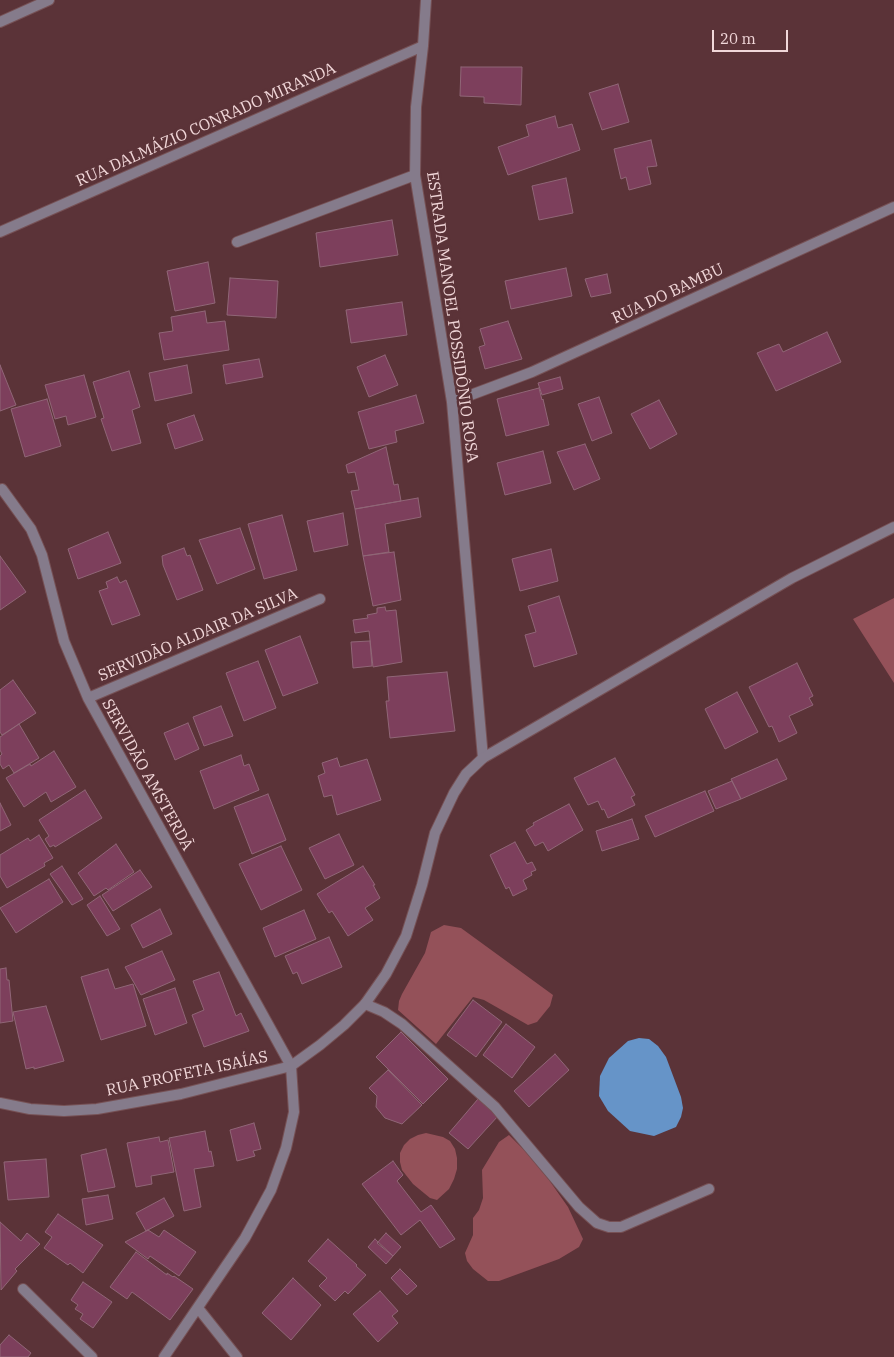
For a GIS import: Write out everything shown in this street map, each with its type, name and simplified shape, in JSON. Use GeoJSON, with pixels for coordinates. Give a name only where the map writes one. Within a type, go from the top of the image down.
{"type":"FeatureCollection","features":[{"type":"Feature","properties":{"kind":"street"},"geometry":{"type":"LineString","coordinates":[[0,22],[50,0]]}},
{"type":"Feature","properties":{"kind":"street","name":"ESTRADA MANOEL POSSIDÔNIO ROSA"},"geometry":{"type":"LineString","coordinates":[[426,0],[416,107],[415,175],[452,402],[483,758]]}},
{"type":"Feature","properties":{"kind":"street","name":"RUA DALMÁZIO CONRADO MIRANDA"},"geometry":{"type":"LineString","coordinates":[[0,232],[423,46]]}},
{"type":"Feature","properties":{"kind":"street"},"geometry":{"type":"LineString","coordinates":[[237,242],[415,175]]}},
{"type":"Feature","properties":{"kind":"street","name":"RUA DO BAMBU"},"geometry":{"type":"LineString","coordinates":[[452,402],[532,372],[894,207]]}},
{"type":"Feature","properties":{"kind":"street","name":"SERVIDÃO AMSTERDÃ"},"geometry":{"type":"LineString","coordinates":[[2,489],[31,529],[42,555],[64,641],[88,698],[291,1066]]}},
{"type":"Feature","properties":{"kind":"street"},"geometry":{"type":"LineString","coordinates":[[164,1357],[245,1238],[271,1190],[286,1148],[294,1112],[291,1066],[320,1046],[365,1004],[386,974],[406,936],[422,885],[435,833],[454,793],[466,774],[483,758],[792,578],[894,527]]}},
{"type":"Feature","properties":{"kind":"street","name":"SERVIDÃO ALDAIR DA SILVA"},"geometry":{"type":"LineString","coordinates":[[88,698],[320,599]]}},
{"type":"Feature","properties":{"kind":"street"},"geometry":{"type":"LineString","coordinates":[[365,1004],[384,1012],[402,1024],[495,1107],[579,1207],[597,1223],[609,1227],[621,1227],[709,1189]]}},
{"type":"Feature","properties":{"kind":"street","name":"RUA PROFETA ISAÍAS"},"geometry":{"type":"LineString","coordinates":[[0,1103],[30,1109],[64,1111],[97,1109],[181,1094],[291,1066]]}},
{"type":"Feature","properties":{"kind":"street"},"geometry":{"type":"LineString","coordinates":[[23,1289],[92,1357]]}},
{"type":"Feature","properties":{"kind":"street"},"geometry":{"type":"LineString","coordinates":[[198,1308],[237,1357]]}},
{"type":"Feature","properties":{"kind":"shaded area"},"geometry":{"type":"Polygon","coordinates":[[[894,598],[894,683],[853,619],[894,598]]]}},
{"type":"Feature","properties":{"kind":"shaded area"},"geometry":{"type":"Polygon","coordinates":[[[444,925],[461,928],[553,995],[550,1006],[537,1022],[528,1025],[484,1000],[473,997],[436,1044],[398,1010],[402,994],[425,953],[431,932],[444,925]]]}},
{"type":"Feature","properties":{"kind":"shaded area"},"geometry":{"type":"Polygon","coordinates":[[[426,1133],[443,1137],[450,1141],[455,1149],[457,1158],[457,1169],[454,1179],[449,1189],[437,1200],[430,1198],[413,1184],[402,1170],[400,1162],[400,1153],[404,1145],[410,1139],[426,1133]]]}},
{"type":"Feature","properties":{"kind":"shaded area"},"geometry":{"type":"Polygon","coordinates":[[[509,1135],[549,1180],[568,1207],[583,1239],[579,1247],[559,1259],[499,1281],[488,1281],[473,1269],[467,1261],[465,1253],[473,1235],[473,1218],[479,1210],[483,1198],[482,1170],[499,1142],[509,1135]]]}},
{"type":"Feature","properties":{"kind":"water"},"geometry":{"type":"Polygon","coordinates":[[[639,1038],[649,1039],[658,1046],[666,1057],[681,1097],[683,1108],[676,1127],[654,1136],[630,1131],[608,1111],[599,1096],[600,1076],[609,1058],[628,1041],[639,1038]]]}},
{"type":"Feature","properties":{"kind":"building"},"geometry":{"type":"Polygon","coordinates":[[[461,67],[522,67],[521,105],[484,103],[484,97],[460,96],[461,67]]]}},
{"type":"Feature","properties":{"kind":"building"},"geometry":{"type":"Polygon","coordinates":[[[618,84],[629,122],[602,130],[589,93],[618,84]]]}},
{"type":"Feature","properties":{"kind":"building"},"geometry":{"type":"Polygon","coordinates":[[[555,116],[558,128],[572,124],[580,150],[508,175],[498,147],[529,136],[526,125],[555,116]]]}},
{"type":"Feature","properties":{"kind":"building"},"geometry":{"type":"Polygon","coordinates":[[[651,140],[657,166],[647,167],[651,184],[629,190],[626,177],[621,179],[614,149],[651,140]]]}},
{"type":"Feature","properties":{"kind":"building"},"geometry":{"type":"Polygon","coordinates":[[[566,178],[573,213],[539,220],[532,186],[566,178]]]}},
{"type":"Feature","properties":{"kind":"building"},"geometry":{"type":"Polygon","coordinates":[[[392,220],[398,255],[320,267],[316,233],[392,220]]]}},
{"type":"Feature","properties":{"kind":"building"},"geometry":{"type":"Polygon","coordinates":[[[208,262],[215,303],[175,311],[167,271],[208,262]]]}},
{"type":"Feature","properties":{"kind":"building"},"geometry":{"type":"Polygon","coordinates":[[[566,268],[572,296],[511,309],[505,281],[566,268]]]}},
{"type":"Feature","properties":{"kind":"building"},"geometry":{"type":"Polygon","coordinates":[[[607,274],[611,293],[591,297],[585,279],[607,274]]]}},
{"type":"Feature","properties":{"kind":"building"},"geometry":{"type":"Polygon","coordinates":[[[230,278],[278,281],[276,318],[227,315],[230,278]]]}},
{"type":"Feature","properties":{"kind":"building"},"geometry":{"type":"Polygon","coordinates":[[[402,302],[407,335],[351,343],[346,310],[402,302]]]}},
{"type":"Feature","properties":{"kind":"building"},"geometry":{"type":"Polygon","coordinates":[[[205,311],[207,323],[225,321],[229,350],[164,360],[159,333],[173,331],[171,317],[205,311]]]}},
{"type":"Feature","properties":{"kind":"building"},"geometry":{"type":"Polygon","coordinates":[[[508,321],[522,359],[485,369],[479,347],[485,345],[480,329],[508,321]]]}},
{"type":"Feature","properties":{"kind":"building"},"geometry":{"type":"Polygon","coordinates":[[[827,332],[841,362],[776,391],[757,353],[779,344],[783,352],[827,332]]]}},
{"type":"Feature","properties":{"kind":"building"},"geometry":{"type":"Polygon","coordinates":[[[385,355],[398,385],[369,397],[357,367],[385,355]]]}},
{"type":"Feature","properties":{"kind":"building"},"geometry":{"type":"Polygon","coordinates":[[[259,359],[263,377],[226,384],[223,365],[259,359]]]}},
{"type":"Feature","properties":{"kind":"building"},"geometry":{"type":"Polygon","coordinates":[[[0,365],[16,405],[0,411],[0,365]]]}},
{"type":"Feature","properties":{"kind":"building"},"geometry":{"type":"Polygon","coordinates":[[[187,365],[192,393],[155,401],[149,373],[187,365]]]}},
{"type":"Feature","properties":{"kind":"building"},"geometry":{"type":"Polygon","coordinates":[[[129,371],[140,407],[132,410],[141,443],[112,451],[101,419],[104,418],[93,382],[129,371]]]}},
{"type":"Feature","properties":{"kind":"building"},"geometry":{"type":"Polygon","coordinates":[[[84,375],[96,417],[68,425],[66,416],[55,419],[45,385],[84,375]]]}},
{"type":"Feature","properties":{"kind":"building"},"geometry":{"type":"Polygon","coordinates":[[[560,377],[563,389],[542,395],[538,383],[560,377]]]}},
{"type":"Feature","properties":{"kind":"building"},"geometry":{"type":"Polygon","coordinates":[[[539,388],[549,425],[506,436],[497,399],[539,388]]]}},
{"type":"Feature","properties":{"kind":"building"},"geometry":{"type":"Polygon","coordinates":[[[416,395],[424,423],[395,431],[397,442],[369,449],[358,412],[416,395]]]}},
{"type":"Feature","properties":{"kind":"building"},"geometry":{"type":"Polygon","coordinates":[[[599,397],[612,433],[592,441],[578,404],[599,397]]]}},
{"type":"Feature","properties":{"kind":"building"},"geometry":{"type":"Polygon","coordinates":[[[47,399],[61,446],[25,457],[11,409],[47,399]]]}},
{"type":"Feature","properties":{"kind":"building"},"geometry":{"type":"Polygon","coordinates":[[[659,400],[677,434],[650,449],[631,414],[659,400]]]}},
{"type":"Feature","properties":{"kind":"building"},"geometry":{"type":"Polygon","coordinates":[[[194,415],[203,440],[175,449],[167,424],[194,415]]]}},
{"type":"Feature","properties":{"kind":"building"},"geometry":{"type":"Polygon","coordinates":[[[585,444],[600,479],[574,490],[557,452],[585,444]]]}},
{"type":"Feature","properties":{"kind":"building"},"geometry":{"type":"Polygon","coordinates":[[[386,447],[394,485],[398,484],[401,501],[355,509],[351,491],[359,490],[355,472],[348,473],[346,465],[386,447]]]}},
{"type":"Feature","properties":{"kind":"building"},"geometry":{"type":"Polygon","coordinates":[[[543,451],[551,483],[505,495],[497,463],[543,451]]]}},
{"type":"Feature","properties":{"kind":"building"},"geometry":{"type":"Polygon","coordinates":[[[418,498],[421,517],[385,524],[389,552],[363,556],[355,509],[418,498]]]}},
{"type":"Feature","properties":{"kind":"building"},"geometry":{"type":"Polygon","coordinates":[[[343,513],[348,545],[314,552],[307,521],[343,513]]]}},
{"type":"Feature","properties":{"kind":"building"},"geometry":{"type":"Polygon","coordinates":[[[282,515],[297,570],[264,579],[248,524],[282,515]]]}},
{"type":"Feature","properties":{"kind":"building"},"geometry":{"type":"Polygon","coordinates":[[[240,528],[255,569],[217,584],[199,540],[240,528]]]}},
{"type":"Feature","properties":{"kind":"building"},"geometry":{"type":"Polygon","coordinates":[[[108,532],[121,563],[78,579],[68,549],[108,532]]]}},
{"type":"Feature","properties":{"kind":"building"},"geometry":{"type":"Polygon","coordinates":[[[184,548],[187,556],[190,555],[203,590],[177,600],[163,565],[162,556],[184,548]]]}},
{"type":"Feature","properties":{"kind":"building"},"geometry":{"type":"Polygon","coordinates":[[[551,549],[558,581],[520,591],[512,559],[551,549]]]}},
{"type":"Feature","properties":{"kind":"building"},"geometry":{"type":"Polygon","coordinates":[[[394,552],[401,600],[373,606],[363,556],[394,552]]]}},
{"type":"Feature","properties":{"kind":"building"},"geometry":{"type":"Polygon","coordinates":[[[0,556],[26,592],[0,610],[0,556]]]}},
{"type":"Feature","properties":{"kind":"building"},"geometry":{"type":"Polygon","coordinates":[[[117,577],[120,583],[126,580],[140,615],[112,625],[99,591],[108,588],[106,582],[117,577]]]}},
{"type":"Feature","properties":{"kind":"building"},"geometry":{"type":"Polygon","coordinates":[[[559,596],[577,654],[534,667],[525,635],[536,632],[528,606],[559,596]]]}},
{"type":"Feature","properties":{"kind":"building"},"geometry":{"type":"Polygon","coordinates":[[[385,607],[386,611],[396,610],[402,662],[373,667],[369,631],[355,633],[353,620],[368,618],[367,615],[377,613],[377,608],[385,607]]]}},
{"type":"Feature","properties":{"kind":"building"},"geometry":{"type":"Polygon","coordinates":[[[300,636],[318,683],[283,696],[265,650],[300,636]]]}},
{"type":"Feature","properties":{"kind":"building"},"geometry":{"type":"Polygon","coordinates":[[[370,641],[372,666],[353,668],[351,642],[370,641]]]}},
{"type":"Feature","properties":{"kind":"building"},"geometry":{"type":"Polygon","coordinates":[[[258,661],[276,708],[244,721],[226,673],[258,661]]]}},
{"type":"Feature","properties":{"kind":"building"},"geometry":{"type":"Polygon","coordinates":[[[797,663],[813,696],[809,698],[813,705],[789,716],[797,733],[779,742],[772,726],[769,727],[749,687],[797,663]]]}},
{"type":"Feature","properties":{"kind":"building"},"geometry":{"type":"Polygon","coordinates":[[[447,672],[455,731],[390,738],[386,701],[389,701],[387,677],[447,672]]]}},
{"type":"Feature","properties":{"kind":"building"},"geometry":{"type":"Polygon","coordinates":[[[13,680],[36,713],[2,735],[0,732],[0,690],[13,680]]]}},
{"type":"Feature","properties":{"kind":"building"},"geometry":{"type":"Polygon","coordinates":[[[737,692],[758,732],[725,749],[705,709],[737,692]]]}},
{"type":"Feature","properties":{"kind":"building"},"geometry":{"type":"Polygon","coordinates":[[[221,706],[233,736],[204,746],[193,717],[221,706]]]}},
{"type":"Feature","properties":{"kind":"building"},"geometry":{"type":"Polygon","coordinates":[[[188,723],[199,749],[175,760],[164,733],[188,723]]]}},
{"type":"Feature","properties":{"kind":"building"},"geometry":{"type":"Polygon","coordinates":[[[19,724],[39,758],[14,773],[9,765],[3,769],[0,764],[0,756],[2,754],[0,750],[0,737],[19,724]]]}},
{"type":"Feature","properties":{"kind":"building"},"geometry":{"type":"Polygon","coordinates":[[[54,751],[76,787],[51,802],[46,792],[24,807],[6,778],[30,764],[31,766],[54,751]]]}},
{"type":"Feature","properties":{"kind":"building"},"geometry":{"type":"Polygon","coordinates":[[[241,755],[244,766],[249,764],[259,790],[214,809],[200,771],[241,755]]]}},
{"type":"Feature","properties":{"kind":"building"},"geometry":{"type":"Polygon","coordinates":[[[337,758],[340,767],[367,759],[381,800],[337,815],[332,795],[324,797],[318,776],[325,773],[322,763],[337,758]]]}},
{"type":"Feature","properties":{"kind":"building"},"geometry":{"type":"Polygon","coordinates":[[[615,758],[635,795],[631,797],[635,805],[608,818],[598,801],[588,805],[574,778],[615,758]]]}},
{"type":"Feature","properties":{"kind":"building"},"geometry":{"type":"Polygon","coordinates":[[[777,759],[787,779],[741,799],[731,779],[777,759]]]}},
{"type":"Feature","properties":{"kind":"building"},"geometry":{"type":"Polygon","coordinates":[[[732,781],[741,799],[716,809],[708,791],[732,781]]]}},
{"type":"Feature","properties":{"kind":"building"},"geometry":{"type":"Polygon","coordinates":[[[85,790],[102,818],[55,847],[54,845],[50,847],[45,839],[49,836],[39,820],[85,790]]]}},
{"type":"Feature","properties":{"kind":"building"},"geometry":{"type":"Polygon","coordinates":[[[705,791],[714,811],[655,837],[645,816],[705,791]]]}},
{"type":"Feature","properties":{"kind":"building"},"geometry":{"type":"Polygon","coordinates":[[[268,794],[286,840],[252,854],[234,807],[268,794]]]}},
{"type":"Feature","properties":{"kind":"building"},"geometry":{"type":"Polygon","coordinates":[[[0,803],[11,825],[0,831],[0,803]]]}},
{"type":"Feature","properties":{"kind":"building"},"geometry":{"type":"Polygon","coordinates":[[[569,804],[583,830],[548,851],[543,842],[535,846],[526,830],[534,825],[533,823],[569,804]]]}},
{"type":"Feature","properties":{"kind":"building"},"geometry":{"type":"Polygon","coordinates":[[[632,819],[639,839],[602,851],[596,831],[632,819]]]}},
{"type":"Feature","properties":{"kind":"building"},"geometry":{"type":"Polygon","coordinates":[[[339,834],[354,865],[325,879],[309,848],[339,834]]]}},
{"type":"Feature","properties":{"kind":"building"},"geometry":{"type":"Polygon","coordinates":[[[39,835],[53,858],[44,863],[45,866],[7,888],[0,876],[0,855],[28,838],[30,841],[39,835]]]}},
{"type":"Feature","properties":{"kind":"building"},"geometry":{"type":"Polygon","coordinates":[[[515,842],[527,864],[532,862],[536,870],[531,872],[532,875],[523,880],[527,889],[513,896],[509,887],[506,889],[490,855],[515,842]]]}},
{"type":"Feature","properties":{"kind":"building"},"geometry":{"type":"Polygon","coordinates":[[[116,844],[134,872],[108,890],[106,888],[94,896],[78,873],[116,844]]]}},
{"type":"Feature","properties":{"kind":"building"},"geometry":{"type":"Polygon","coordinates":[[[281,846],[302,890],[261,910],[239,864],[281,846]]]}},
{"type":"Feature","properties":{"kind":"building"},"geometry":{"type":"Polygon","coordinates":[[[62,866],[83,899],[72,905],[50,874],[62,866]]]}},
{"type":"Feature","properties":{"kind":"building"},"geometry":{"type":"Polygon","coordinates":[[[363,866],[375,885],[373,885],[380,898],[365,908],[373,920],[348,936],[332,911],[329,913],[317,894],[363,866]]]}},
{"type":"Feature","properties":{"kind":"building"},"geometry":{"type":"Polygon","coordinates":[[[140,870],[152,887],[113,911],[102,895],[140,870]]]}},
{"type":"Feature","properties":{"kind":"building"},"geometry":{"type":"Polygon","coordinates":[[[49,879],[63,902],[16,933],[0,908],[49,879]]]}},
{"type":"Feature","properties":{"kind":"building"},"geometry":{"type":"Polygon","coordinates":[[[100,896],[120,929],[107,936],[87,905],[100,896]]]}},
{"type":"Feature","properties":{"kind":"building"},"geometry":{"type":"Polygon","coordinates":[[[160,909],[172,934],[143,948],[131,925],[160,909]]]}},
{"type":"Feature","properties":{"kind":"building"},"geometry":{"type":"Polygon","coordinates":[[[304,910],[316,939],[275,957],[263,928],[304,910]]]}},
{"type":"Feature","properties":{"kind":"building"},"geometry":{"type":"Polygon","coordinates":[[[329,937],[342,967],[302,984],[297,972],[293,974],[285,956],[329,937]]]}},
{"type":"Feature","properties":{"kind":"building"},"geometry":{"type":"Polygon","coordinates":[[[162,951],[175,980],[141,995],[125,967],[162,951]]]}},
{"type":"Feature","properties":{"kind":"building"},"geometry":{"type":"Polygon","coordinates":[[[6,968],[13,1021],[0,1023],[0,969],[6,968]]]}},
{"type":"Feature","properties":{"kind":"building"},"geometry":{"type":"Polygon","coordinates":[[[108,969],[115,989],[133,984],[146,1026],[101,1040],[81,977],[108,969]]]}},
{"type":"Feature","properties":{"kind":"building"},"geometry":{"type":"Polygon","coordinates":[[[219,972],[236,1016],[241,1013],[249,1031],[204,1047],[192,1015],[204,1010],[193,981],[219,972]]]}},
{"type":"Feature","properties":{"kind":"building"},"geometry":{"type":"Polygon","coordinates":[[[175,988],[187,1023],[155,1035],[143,999],[175,988]]]}},
{"type":"Feature","properties":{"kind":"building"},"geometry":{"type":"Polygon","coordinates":[[[473,1000],[502,1022],[476,1057],[447,1035],[473,1000]]]}},
{"type":"Feature","properties":{"kind":"building"},"geometry":{"type":"Polygon","coordinates":[[[46,1006],[64,1061],[34,1069],[34,1067],[26,1069],[13,1012],[46,1006]]]}},
{"type":"Feature","properties":{"kind":"building"},"geometry":{"type":"Polygon","coordinates":[[[506,1024],[535,1047],[512,1078],[483,1055],[506,1024]]]}},
{"type":"Feature","properties":{"kind":"building"},"geometry":{"type":"Polygon","coordinates":[[[401,1032],[448,1079],[423,1104],[376,1057],[401,1032]]]}},
{"type":"Feature","properties":{"kind":"building"},"geometry":{"type":"Polygon","coordinates":[[[555,1054],[569,1070],[529,1107],[514,1091],[555,1054]]]}},
{"type":"Feature","properties":{"kind":"building"},"geometry":{"type":"Polygon","coordinates":[[[388,1070],[422,1105],[402,1124],[385,1118],[376,1107],[377,1096],[369,1088],[388,1070]]]}},
{"type":"Feature","properties":{"kind":"building"},"geometry":{"type":"Polygon","coordinates":[[[478,1099],[498,1116],[468,1149],[449,1133],[478,1099]]]}},
{"type":"Feature","properties":{"kind":"building"},"geometry":{"type":"Polygon","coordinates":[[[254,1123],[261,1149],[253,1151],[255,1156],[237,1161],[230,1130],[254,1123]]]}},
{"type":"Feature","properties":{"kind":"building"},"geometry":{"type":"Polygon","coordinates":[[[205,1131],[214,1166],[194,1169],[201,1207],[184,1211],[169,1138],[205,1131]]]}},
{"type":"Feature","properties":{"kind":"building"},"geometry":{"type":"Polygon","coordinates":[[[159,1137],[160,1142],[168,1140],[174,1172],[151,1176],[152,1184],[136,1187],[127,1143],[159,1137]]]}},
{"type":"Feature","properties":{"kind":"building"},"geometry":{"type":"Polygon","coordinates":[[[106,1149],[115,1187],[88,1192],[81,1155],[106,1149]]]}},
{"type":"Feature","properties":{"kind":"building"},"geometry":{"type":"Polygon","coordinates":[[[46,1159],[49,1197],[8,1200],[4,1162],[46,1159]]]}},
{"type":"Feature","properties":{"kind":"building"},"geometry":{"type":"Polygon","coordinates":[[[393,1161],[403,1175],[397,1181],[421,1212],[431,1205],[455,1239],[440,1248],[420,1220],[401,1235],[362,1184],[393,1161]]]}},
{"type":"Feature","properties":{"kind":"building"},"geometry":{"type":"Polygon","coordinates":[[[108,1195],[113,1219],[86,1225],[82,1199],[108,1195]]]}},
{"type":"Feature","properties":{"kind":"building"},"geometry":{"type":"Polygon","coordinates":[[[164,1198],[174,1216],[146,1231],[136,1213],[164,1198]]]}},
{"type":"Feature","properties":{"kind":"building"},"geometry":{"type":"Polygon","coordinates":[[[58,1214],[103,1245],[83,1273],[44,1248],[52,1237],[45,1232],[58,1214]]]}},
{"type":"Feature","properties":{"kind":"building"},"geometry":{"type":"Polygon","coordinates":[[[0,1222],[21,1241],[27,1233],[40,1244],[15,1269],[17,1271],[1,1290],[0,1222]]]}},
{"type":"Feature","properties":{"kind":"building"},"geometry":{"type":"Polygon","coordinates":[[[148,1230],[159,1237],[164,1230],[196,1252],[179,1276],[150,1256],[148,1259],[125,1242],[148,1230]]]}},
{"type":"Feature","properties":{"kind":"building"},"geometry":{"type":"Polygon","coordinates":[[[386,1233],[401,1247],[393,1256],[377,1243],[386,1233]]]}},
{"type":"Feature","properties":{"kind":"building"},"geometry":{"type":"Polygon","coordinates":[[[328,1239],[366,1275],[348,1294],[345,1291],[335,1301],[319,1286],[327,1278],[308,1261],[328,1239]]]}},
{"type":"Feature","properties":{"kind":"building"},"geometry":{"type":"Polygon","coordinates":[[[375,1239],[393,1256],[386,1264],[368,1247],[375,1239]]]}},
{"type":"Feature","properties":{"kind":"building"},"geometry":{"type":"Polygon","coordinates":[[[136,1252],[167,1275],[167,1273],[174,1276],[193,1289],[170,1320],[132,1292],[127,1299],[110,1287],[136,1252]]]}},
{"type":"Feature","properties":{"kind":"building"},"geometry":{"type":"Polygon","coordinates":[[[400,1269],[417,1286],[407,1295],[391,1278],[400,1269]]]}},
{"type":"Feature","properties":{"kind":"building"},"geometry":{"type":"Polygon","coordinates":[[[293,1278],[321,1305],[291,1340],[262,1313],[293,1278]]]}},
{"type":"Feature","properties":{"kind":"building"},"geometry":{"type":"Polygon","coordinates":[[[83,1282],[112,1302],[93,1328],[80,1319],[83,1314],[75,1309],[78,1305],[71,1300],[83,1282]]]}},
{"type":"Feature","properties":{"kind":"building"},"geometry":{"type":"Polygon","coordinates":[[[380,1291],[398,1311],[392,1316],[398,1323],[378,1342],[353,1314],[380,1291]]]}},
{"type":"Feature","properties":{"kind":"building"},"geometry":{"type":"Polygon","coordinates":[[[9,1335],[31,1353],[28,1357],[0,1357],[0,1345],[9,1335]]]}}]}
